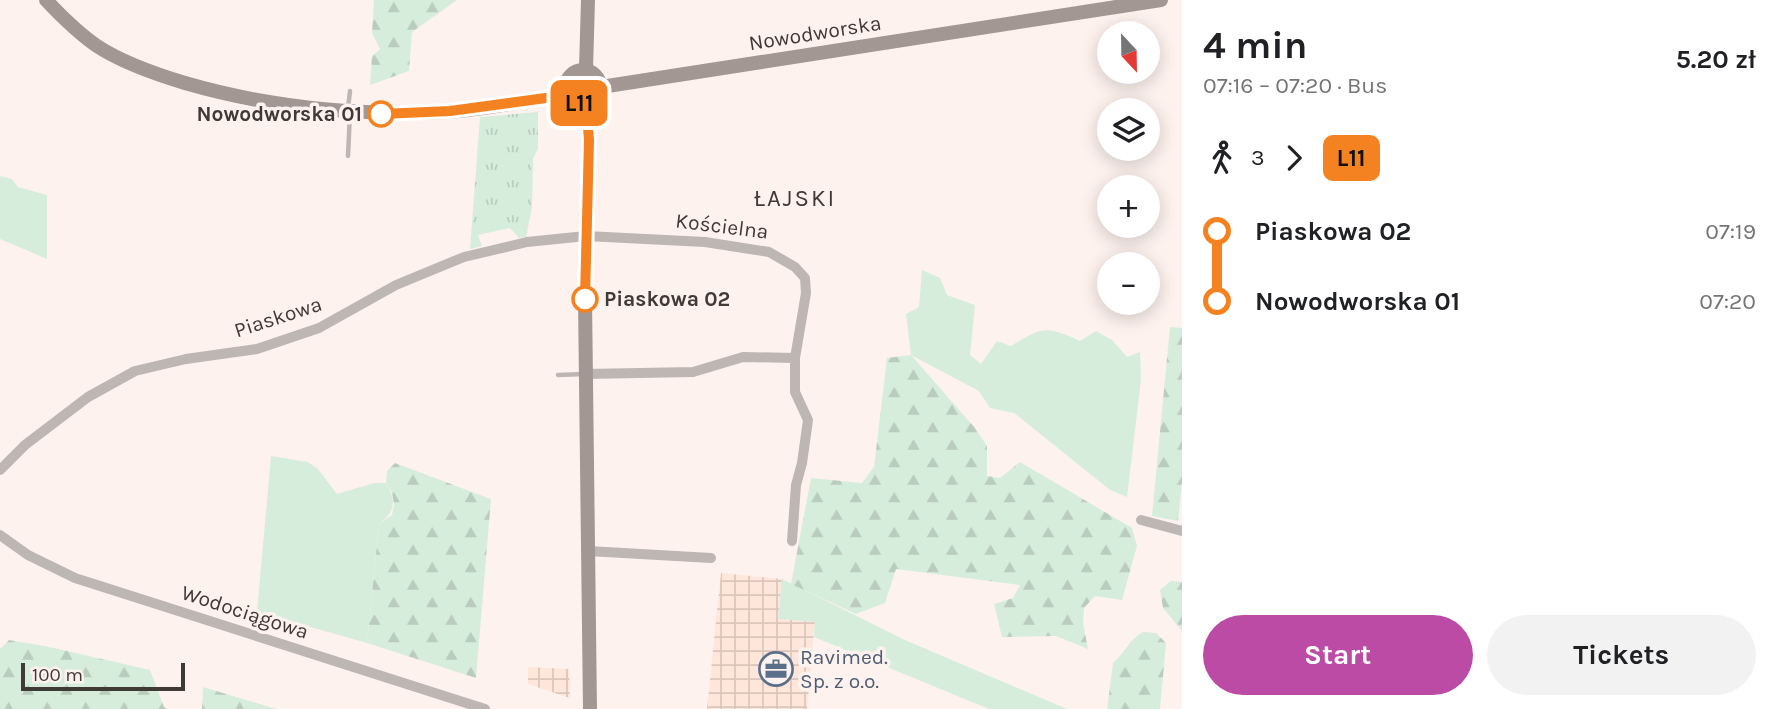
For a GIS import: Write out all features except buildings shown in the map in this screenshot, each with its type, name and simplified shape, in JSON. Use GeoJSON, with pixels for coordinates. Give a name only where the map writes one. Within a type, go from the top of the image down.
{"type":"FeatureCollection","features":[{"type":"Feature","properties":{"kind":"main road"},"geometry":{"type":"LineString","coordinates":[[46,0],[75,29],[99,47],[152,72],[247,100],[310,110],[450,111],[568,95]]}},
{"type":"Feature","properties":{"kind":"main road"},"geometry":{"type":"LineString","coordinates":[[586,69],[588,0]]}},
{"type":"Feature","properties":{"kind":"main road","name":"Nowodworska"},"geometry":{"type":"LineString","coordinates":[[601,87],[1161,0]]}},
{"type":"Feature","properties":{"kind":"main road"},"geometry":{"type":"LineString","coordinates":[[586,69],[596,75],[601,87],[597,97],[586,104],[576,103],[568,95],[566,82],[570,75],[586,69]]}},
{"type":"Feature","properties":{"kind":"main road"},"geometry":{"type":"LineString","coordinates":[[586,104],[589,140],[585,374],[590,709]]}},
{"type":"Feature","properties":{"kind":"street","name":"Kościelna"},"geometry":{"type":"LineString","coordinates":[[586,236],[705,242],[760,249],[783,258],[805,278],[806,293],[795,358],[795,392],[808,420],[796,485],[792,541]]}},
{"type":"Feature","properties":{"kind":"street","name":"Piaskowa"},"geometry":{"type":"LineString","coordinates":[[0,470],[25,445],[88,397],[135,370],[186,359],[257,349],[319,328],[396,285],[464,257],[527,242],[586,236]]}},
{"type":"Feature","properties":{"kind":"street"},"geometry":{"type":"LineString","coordinates":[[585,374],[693,372],[743,357],[795,358]]}},
{"type":"Feature","properties":{"kind":"street"},"geometry":{"type":"LineString","coordinates":[[1141,520],[1182,530]]}},
{"type":"Feature","properties":{"kind":"street","name":"Wodociągowa"},"geometry":{"type":"LineString","coordinates":[[0,535],[28,555],[75,578],[485,709]]}},
{"type":"Feature","properties":{"kind":"street"},"geometry":{"type":"LineString","coordinates":[[588,551],[711,558]]}},
{"type":"Feature","properties":{"kind":"lane"},"geometry":{"type":"LineString","coordinates":[[348,156],[350,91]]}},
{"type":"Feature","properties":{"kind":"lane"},"geometry":{"type":"LineString","coordinates":[[558,375],[585,374]]}},
{"type":"Feature","properties":{"kind":"shaded area"},"geometry":{"type":"Polygon","coordinates":[[[721,573],[782,579],[778,619],[815,622],[807,709],[707,709],[721,573]]]}},
{"type":"Feature","properties":{"kind":"shaded area"},"geometry":{"type":"Polygon","coordinates":[[[528,667],[569,669],[570,698],[528,684],[528,667]]]}},
{"type":"Feature","properties":{"kind":"green space"},"geometry":{"type":"Polygon","coordinates":[[[374,0],[457,0],[412,32],[409,71],[370,85],[372,56],[380,49],[372,33],[374,0]]]}},
{"type":"Feature","properties":{"kind":"green space"},"geometry":{"type":"Polygon","coordinates":[[[538,112],[538,148],[533,159],[532,207],[526,237],[519,238],[510,228],[478,235],[482,246],[470,249],[480,117],[538,112]]]}},
{"type":"Feature","properties":{"kind":"green space"},"geometry":{"type":"Polygon","coordinates":[[[0,176],[12,179],[18,187],[47,195],[47,259],[0,239],[0,176]]]}},
{"type":"Feature","properties":{"kind":"green space"},"geometry":{"type":"Polygon","coordinates":[[[922,270],[940,278],[947,295],[975,305],[970,355],[981,364],[997,341],[1011,346],[1044,330],[1059,332],[1080,341],[1096,331],[1112,340],[1127,357],[1140,352],[1141,380],[1127,497],[1110,490],[1014,413],[990,408],[979,391],[911,355],[906,314],[919,307],[922,270]]]}},
{"type":"Feature","properties":{"kind":"green space"},"geometry":{"type":"Polygon","coordinates":[[[1170,327],[1182,328],[1182,482],[1178,521],[1152,516],[1170,327]]]}},
{"type":"Feature","properties":{"kind":"green space"},"geometry":{"type":"Polygon","coordinates":[[[911,355],[975,428],[987,446],[987,476],[1000,478],[1020,462],[1132,528],[1137,546],[1122,600],[1095,596],[1084,608],[1083,623],[1088,649],[1056,636],[1002,637],[994,604],[1013,598],[1020,585],[896,569],[885,603],[856,614],[791,584],[811,478],[862,483],[874,467],[887,358],[911,355]]]}},
{"type":"Feature","properties":{"kind":"green space"},"geometry":{"type":"Polygon","coordinates":[[[271,456],[308,462],[318,469],[337,494],[374,483],[386,483],[390,489],[393,506],[379,524],[367,643],[257,612],[271,456]]]}},
{"type":"Feature","properties":{"kind":"green space"},"geometry":{"type":"Polygon","coordinates":[[[395,463],[491,499],[476,678],[367,643],[379,524],[392,515],[394,504],[386,483],[387,471],[395,463]]]}},
{"type":"Feature","properties":{"kind":"green space"},"geometry":{"type":"Polygon","coordinates":[[[782,579],[905,640],[1067,709],[989,709],[814,637],[815,622],[778,619],[782,579]]]}},
{"type":"Feature","properties":{"kind":"green space"},"geometry":{"type":"Polygon","coordinates":[[[1171,581],[1182,582],[1182,631],[1163,608],[1160,590],[1171,581]]]}},
{"type":"Feature","properties":{"kind":"green space"},"geometry":{"type":"Polygon","coordinates":[[[1143,632],[1156,633],[1166,643],[1160,709],[1107,709],[1113,663],[1134,638],[1143,632]]]}},
{"type":"Feature","properties":{"kind":"green space"},"geometry":{"type":"Polygon","coordinates":[[[9,640],[150,670],[167,709],[0,709],[0,649],[9,640]]]}},
{"type":"Feature","properties":{"kind":"green space"},"geometry":{"type":"Polygon","coordinates":[[[203,687],[276,709],[202,709],[203,687]]]}},
{"type":"Feature","properties":{"kind":"bus line","name":"L11"},"geometry":{"type":"LineString","coordinates":[[381,114],[450,111],[568,95],[576,103],[586,104],[589,140],[585,299]]}},
{"type":"Feature","properties":{"kind":"place","name":"Nowodworska 01"},"geometry":{"type":"Point","coordinates":[381,114]}},
{"type":"Feature","properties":{"kind":"place","name":"Piaskowa 02"},"geometry":{"type":"Point","coordinates":[585,299]}},
{"type":"Feature","properties":{"kind":"place","name":"Ravimed. Sp. z o.o."},"geometry":{"type":"Point","coordinates":[776,669]}},
{"type":"Feature","properties":{"kind":"district","name":"ŁAJSKI"},"geometry":{"type":"Point","coordinates":[795,198]}}]}
